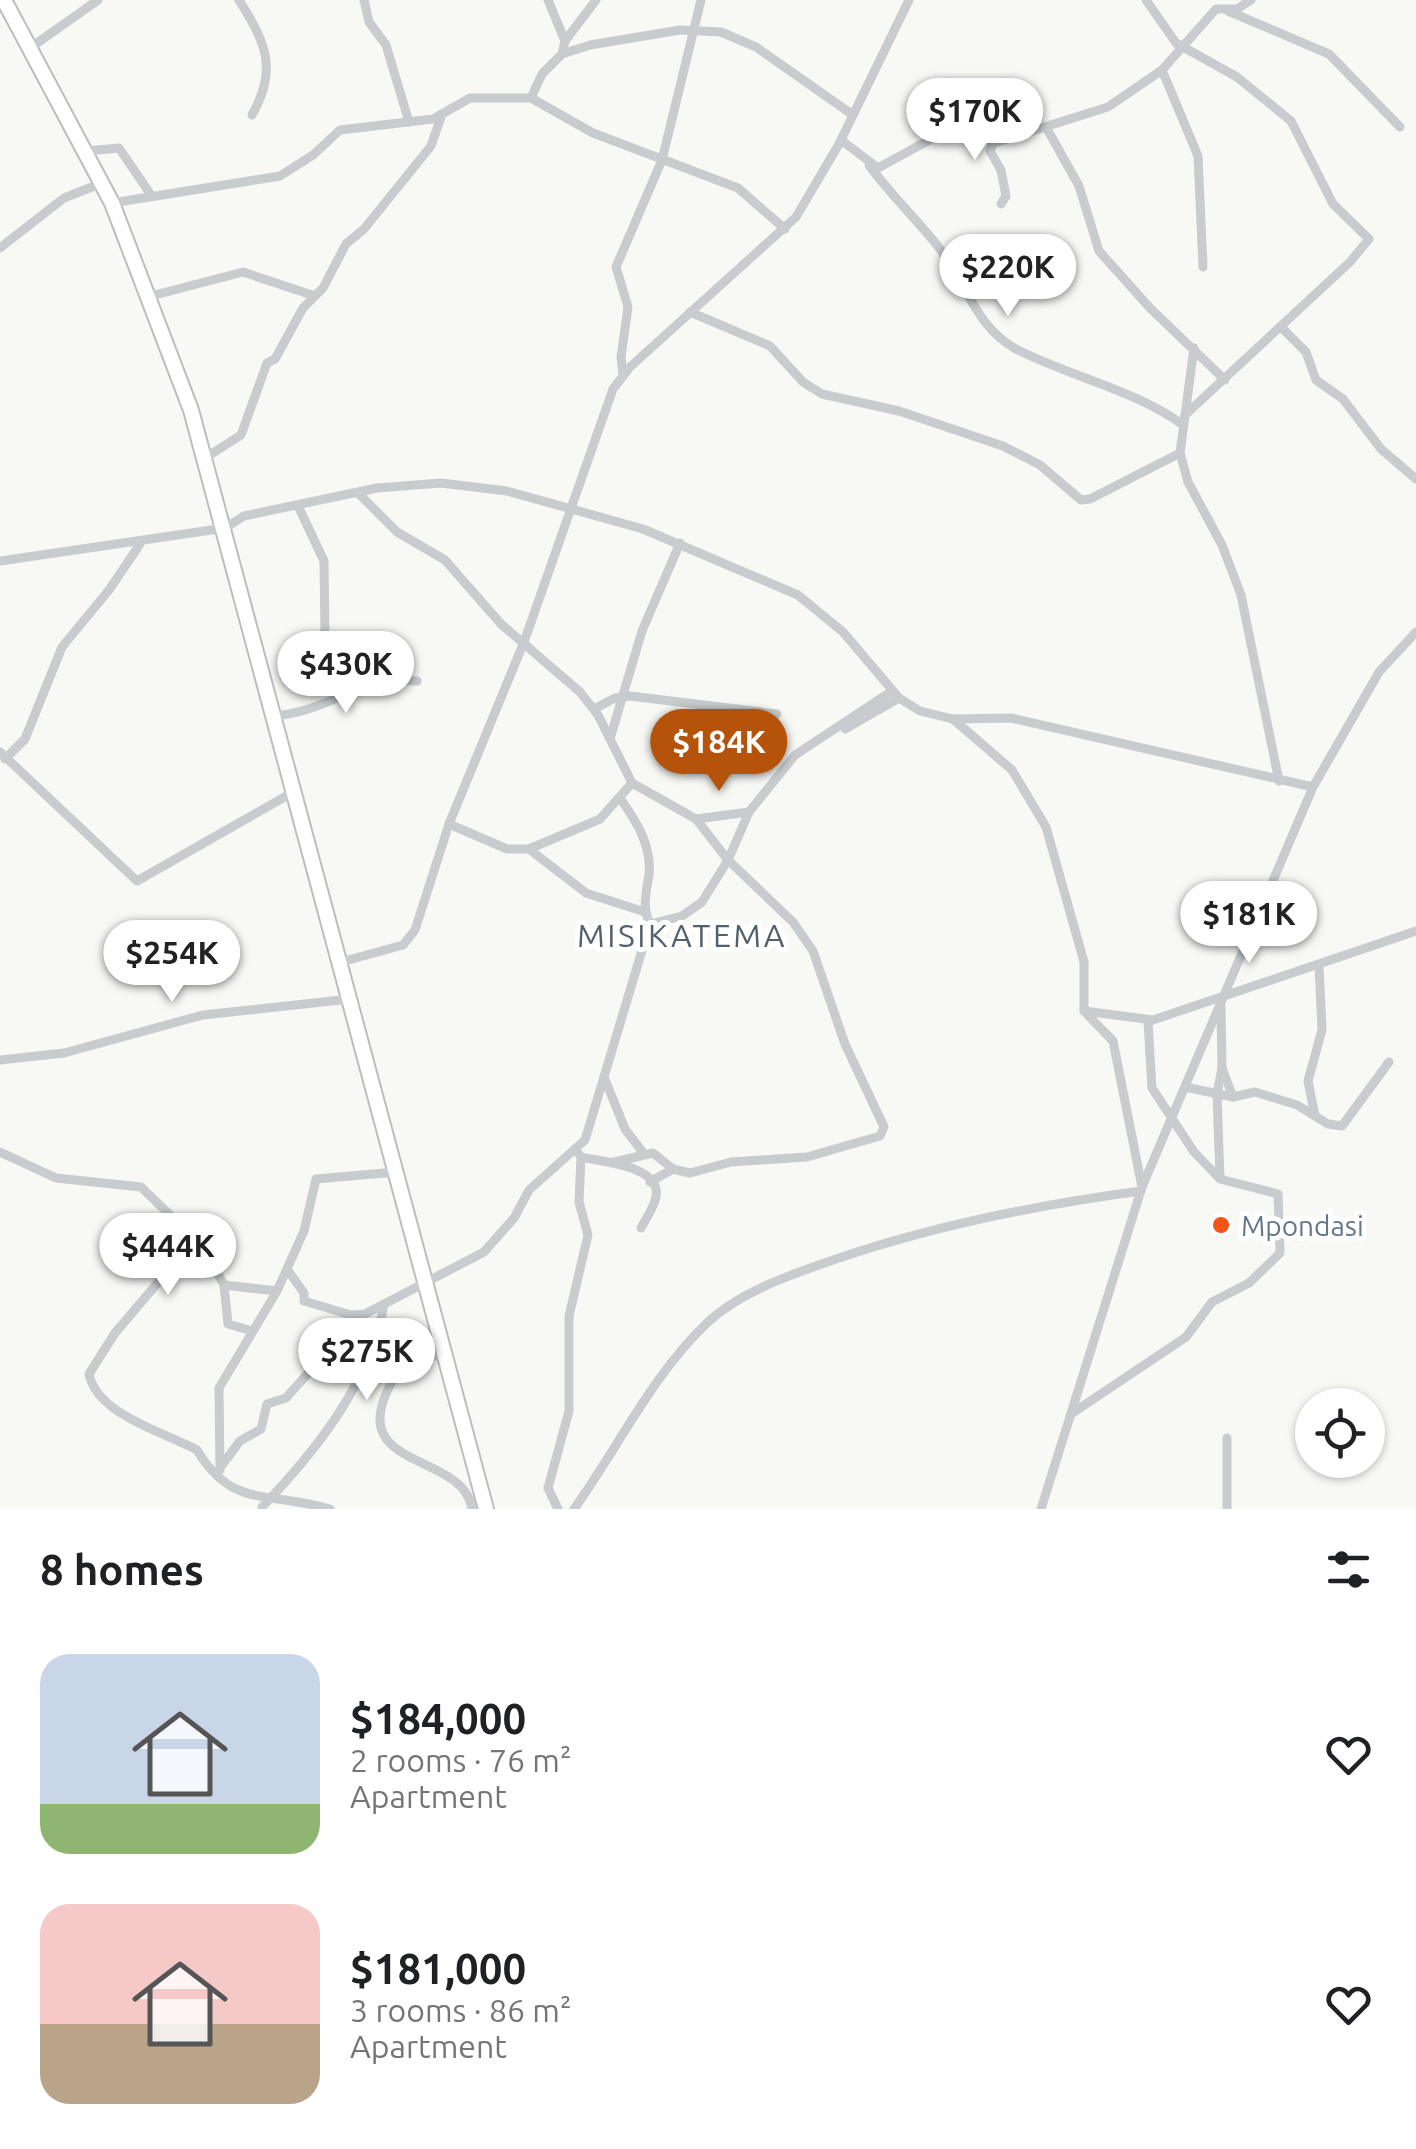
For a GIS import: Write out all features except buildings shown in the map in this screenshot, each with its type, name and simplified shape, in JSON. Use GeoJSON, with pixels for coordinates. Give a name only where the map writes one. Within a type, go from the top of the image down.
{"type":"FeatureCollection","features":[{"type":"Feature","properties":{"kind":"highway"},"geometry":{"type":"LineString","coordinates":[[4,0],[112,203],[151,296],[205,458],[486,1509]]}},
{"type":"Feature","properties":{"kind":"street"},"geometry":{"type":"LineString","coordinates":[[30,48],[98,0]]}},
{"type":"Feature","properties":{"kind":"street"},"geometry":{"type":"LineString","coordinates":[[239,0],[261,40],[268,65],[265,91],[252,115]]}},
{"type":"Feature","properties":{"kind":"street"},"geometry":{"type":"LineString","coordinates":[[364,0],[369,22],[386,44],[409,122]]}},
{"type":"Feature","properties":{"kind":"street"},"geometry":{"type":"LineString","coordinates":[[548,0],[565,41]]}},
{"type":"Feature","properties":{"kind":"street"},"geometry":{"type":"LineString","coordinates":[[562,54],[565,41],[596,0]]}},
{"type":"Feature","properties":{"kind":"street"},"geometry":{"type":"LineString","coordinates":[[624,374],[621,352],[628,307],[616,270],[662,160],[701,0]]}},
{"type":"Feature","properties":{"kind":"street"},"geometry":{"type":"LineString","coordinates":[[341,962],[397,948],[410,940],[449,824],[524,642],[607,403],[624,374],[785,229],[810,197],[909,0]]}},
{"type":"Feature","properties":{"kind":"street"},"geometry":{"type":"LineString","coordinates":[[1146,0],[1180,46],[1236,77],[1292,121],[1333,204],[1367,235],[1367,244],[1358,256],[1184,420]]}},
{"type":"Feature","properties":{"kind":"street"},"geometry":{"type":"LineString","coordinates":[[994,141],[1101,111],[1162,70],[1219,8],[1237,8],[1252,0]]}},
{"type":"Feature","properties":{"kind":"street"},"geometry":{"type":"LineString","coordinates":[[1219,8],[1329,54],[1400,126]]}},
{"type":"Feature","properties":{"kind":"street"},"geometry":{"type":"LineString","coordinates":[[531,98],[542,74],[562,54],[590,44],[695,30],[735,36],[756,47],[853,115]]}},
{"type":"Feature","properties":{"kind":"street"},"geometry":{"type":"LineString","coordinates":[[1162,70],[1198,156],[1203,268]]}},
{"type":"Feature","properties":{"kind":"street"},"geometry":{"type":"LineString","coordinates":[[112,203],[280,176],[314,155],[340,130],[441,117],[470,98],[531,98],[578,126],[738,188],[785,229]]}},
{"type":"Feature","properties":{"kind":"street"},"geometry":{"type":"LineString","coordinates":[[205,458],[241,435],[260,376],[349,240],[364,228],[431,146],[441,117]]}},
{"type":"Feature","properties":{"kind":"street"},"geometry":{"type":"LineString","coordinates":[[841,140],[878,168],[964,121],[978,123],[994,141]]}},
{"type":"Feature","properties":{"kind":"street"},"geometry":{"type":"LineString","coordinates":[[1046,127],[1079,186],[1099,251],[1150,308],[1225,380]]}},
{"type":"Feature","properties":{"kind":"street"},"geometry":{"type":"LineString","coordinates":[[994,141],[990,151],[1001,170],[1006,196],[1001,204]]}},
{"type":"Feature","properties":{"kind":"street"},"geometry":{"type":"LineString","coordinates":[[87,152],[119,148],[150,195]]}},
{"type":"Feature","properties":{"kind":"street"},"geometry":{"type":"LineString","coordinates":[[868,163],[896,203],[942,252],[968,301],[1002,340],[1098,386],[1184,420]]}},
{"type":"Feature","properties":{"kind":"street"},"geometry":{"type":"LineString","coordinates":[[0,248],[64,198],[102,183]]}},
{"type":"Feature","properties":{"kind":"street"},"geometry":{"type":"LineString","coordinates":[[151,296],[243,272],[315,296]]}},
{"type":"Feature","properties":{"kind":"street"},"geometry":{"type":"LineString","coordinates":[[690,312],[770,346],[803,382],[822,394],[898,411],[1003,446],[1040,465],[1080,500],[1090,500],[1180,453]]}},
{"type":"Feature","properties":{"kind":"street"},"geometry":{"type":"LineString","coordinates":[[1281,327],[1306,352],[1316,380],[1352,408],[1372,440],[1416,479]]}},
{"type":"Feature","properties":{"kind":"street"},"geometry":{"type":"LineString","coordinates":[[1194,348],[1180,453],[1188,482],[1222,545],[1241,595],[1279,781]]}},
{"type":"Feature","properties":{"kind":"street"},"geometry":{"type":"LineString","coordinates":[[0,560],[140,544],[225,528],[244,516],[410,484],[465,484],[572,508],[680,543],[810,602],[843,632],[896,695],[920,710],[953,719],[1010,718],[1314,788]]}},
{"type":"Feature","properties":{"kind":"street"},"geometry":{"type":"LineString","coordinates":[[358,493],[391,527],[445,560],[500,624],[594,709],[632,783],[696,819],[728,860],[794,922],[814,951],[845,1044],[884,1131],[807,1158],[731,1162],[690,1172],[673,1169],[656,1154],[614,1162]]}},
{"type":"Feature","properties":{"kind":"street"},"geometry":{"type":"LineString","coordinates":[[299,508],[324,560],[325,634]]}},
{"type":"Feature","properties":{"kind":"street"},"geometry":{"type":"LineString","coordinates":[[610,741],[621,696],[680,543]]}},
{"type":"Feature","properties":{"kind":"street"},"geometry":{"type":"LineString","coordinates":[[140,544],[109,590],[62,647],[24,740],[2,755],[43,788],[137,880],[294,792]]}},
{"type":"Feature","properties":{"kind":"street"},"geometry":{"type":"LineString","coordinates":[[1040,1509],[1141,1189],[1314,788],[1379,672],[1416,632]]}},
{"type":"Feature","properties":{"kind":"street"},"geometry":{"type":"LineString","coordinates":[[274,716],[310,712],[376,681],[418,682]]}},
{"type":"Feature","properties":{"kind":"street"},"geometry":{"type":"LineString","coordinates":[[650,924],[682,916],[702,902],[728,860],[748,812],[795,754],[896,695]]}},
{"type":"Feature","properties":{"kind":"street"},"geometry":{"type":"LineString","coordinates":[[594,709],[621,696],[777,714]]}},
{"type":"Feature","properties":{"kind":"street"},"geometry":{"type":"LineString","coordinates":[[953,719],[1000,757],[1046,827],[1084,962],[1084,1011],[1113,1041],[1141,1189]]}},
{"type":"Feature","properties":{"kind":"street"},"geometry":{"type":"LineString","coordinates":[[449,824],[507,850],[528,849],[600,819],[632,783]]}},
{"type":"Feature","properties":{"kind":"street"},"geometry":{"type":"LineString","coordinates":[[558,1509],[548,1488],[569,1411],[569,1316],[588,1235],[578,1202],[579,1153],[650,924],[644,912],[646,848],[638,824],[620,798]]}},
{"type":"Feature","properties":{"kind":"street"},"geometry":{"type":"LineString","coordinates":[[696,819],[748,812]]}},
{"type":"Feature","properties":{"kind":"street"},"geometry":{"type":"LineString","coordinates":[[528,849],[586,892],[644,912]]}},
{"type":"Feature","properties":{"kind":"street"},"geometry":{"type":"LineString","coordinates":[[1084,1011],[1148,1022],[1416,932]]}},
{"type":"Feature","properties":{"kind":"street"},"geometry":{"type":"LineString","coordinates":[[1315,1116],[1308,1081],[1323,1020],[1318,965]]}},
{"type":"Feature","properties":{"kind":"street"},"geometry":{"type":"LineString","coordinates":[[0,1060],[64,1053],[196,1017],[350,998]]}},
{"type":"Feature","properties":{"kind":"street"},"geometry":{"type":"LineString","coordinates":[[1220,1179],[1217,1094],[1222,1068],[1221,1005]]}},
{"type":"Feature","properties":{"kind":"street"},"geometry":{"type":"LineString","coordinates":[[1071,1414],[1186,1337],[1212,1302],[1249,1283],[1278,1257],[1278,1194],[1220,1179],[1194,1152],[1152,1088],[1148,1022]]}},
{"type":"Feature","properties":{"kind":"street"},"geometry":{"type":"LineString","coordinates":[[1186,1086],[1233,1097],[1255,1092],[1298,1105],[1342,1126],[1389,1062]]}},
{"type":"Feature","properties":{"kind":"street"},"geometry":{"type":"LineString","coordinates":[[1222,1068],[1233,1097]]}},
{"type":"Feature","properties":{"kind":"street"},"geometry":{"type":"LineString","coordinates":[[604,1077],[626,1129],[644,1154]]}},
{"type":"Feature","properties":{"kind":"street"},"geometry":{"type":"LineString","coordinates":[[0,1152],[56,1178],[136,1184],[195,1239],[224,1285],[228,1324],[252,1331]]}},
{"type":"Feature","properties":{"kind":"street"},"geometry":{"type":"LineString","coordinates":[[579,1153],[636,1170],[650,1182],[656,1197],[641,1228]]}},
{"type":"Feature","properties":{"kind":"street"},"geometry":{"type":"LineString","coordinates":[[217,1474],[240,1441],[261,1429],[266,1404],[286,1398],[359,1316],[493,1244],[529,1190],[579,1153]]}},
{"type":"Feature","properties":{"kind":"street"},"geometry":{"type":"LineString","coordinates":[[650,1182],[673,1169]]}},
{"type":"Feature","properties":{"kind":"street"},"geometry":{"type":"LineString","coordinates":[[217,1474],[219,1388],[290,1272],[316,1179],[396,1172]]}},
{"type":"Feature","properties":{"kind":"street"},"geometry":{"type":"LineString","coordinates":[[574,1509],[672,1364],[708,1322],[740,1301],[794,1274],[925,1229],[1141,1189]]}},
{"type":"Feature","properties":{"kind":"street"},"geometry":{"type":"LineString","coordinates":[[195,1239],[115,1334],[89,1379],[98,1393],[140,1426],[197,1450],[204,1471],[217,1474],[236,1498],[262,1507],[298,1502],[330,1509]]}},
{"type":"Feature","properties":{"kind":"street"},"geometry":{"type":"LineString","coordinates":[[290,1272],[304,1292],[304,1301],[359,1316]]}},
{"type":"Feature","properties":{"kind":"street"},"geometry":{"type":"LineString","coordinates":[[224,1285],[277,1291]]}},
{"type":"Feature","properties":{"kind":"street"},"geometry":{"type":"LineString","coordinates":[[262,1507],[344,1404],[374,1344],[384,1304]]}},
{"type":"Feature","properties":{"kind":"street"},"geometry":{"type":"LineString","coordinates":[[446,1354],[405,1361],[385,1402],[380,1435],[408,1458],[464,1490],[472,1509]]}},
{"type":"Feature","properties":{"kind":"street"},"geometry":{"type":"LineString","coordinates":[[1227,1438],[1227,1509]]}},
{"type":"Feature","properties":{"kind":"place","name":"Mpondasi"},"geometry":{"type":"Point","coordinates":[1221,1225]}},
{"type":"Feature","properties":{"kind":"district","name":"MISIKATEMA"},"geometry":{"type":"Point","coordinates":[682,935]}}]}
